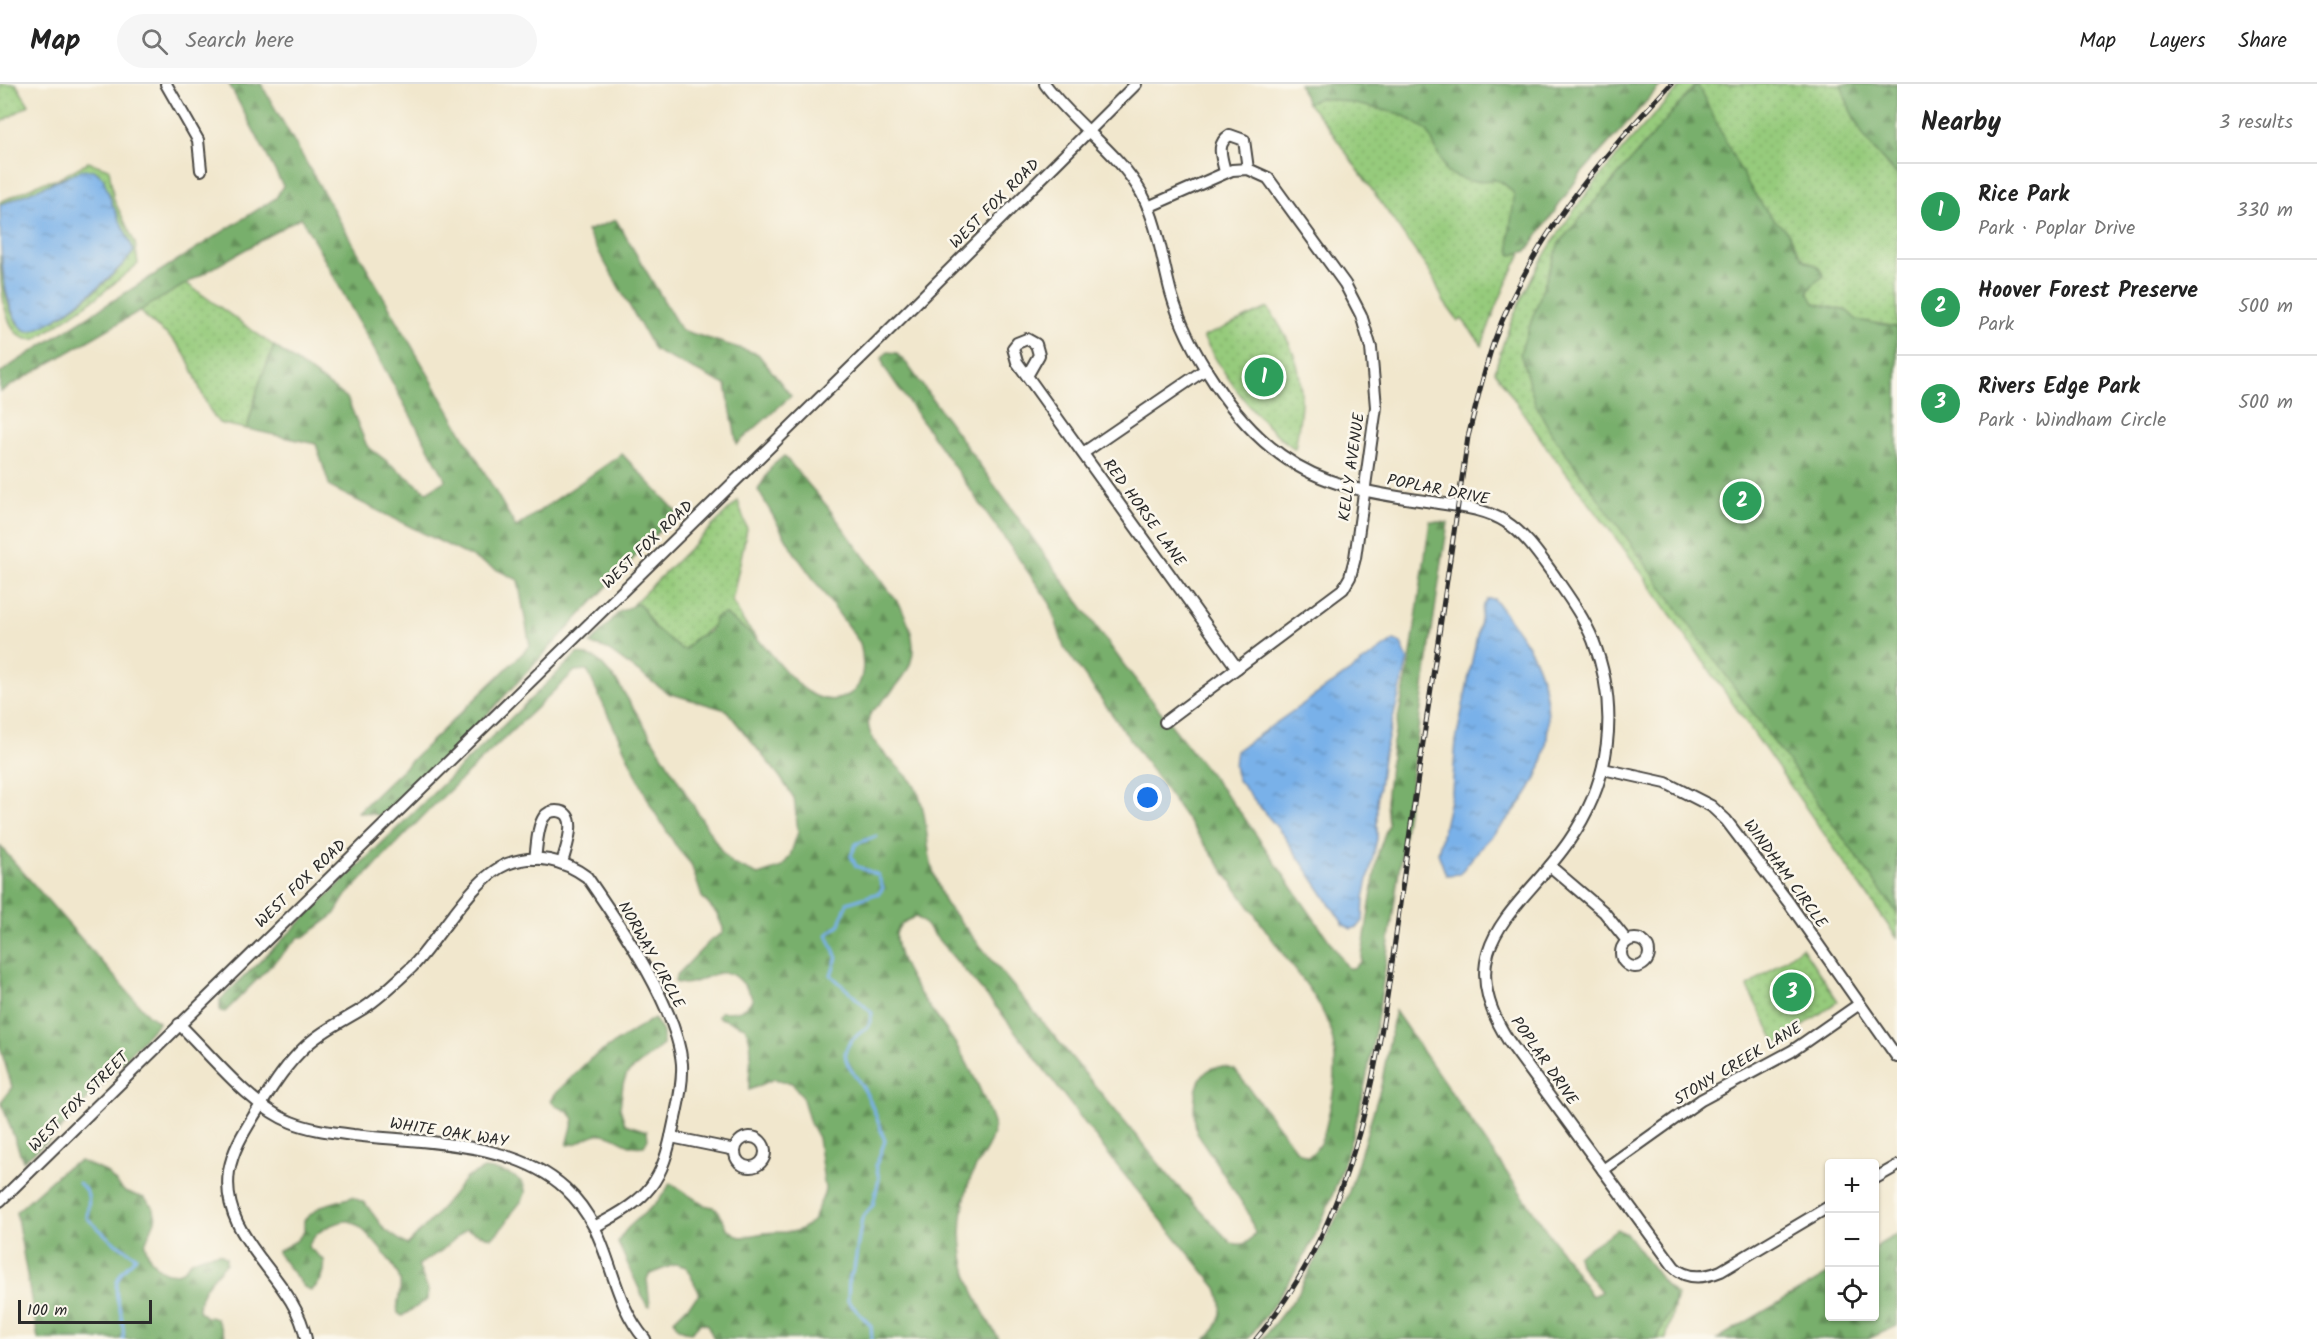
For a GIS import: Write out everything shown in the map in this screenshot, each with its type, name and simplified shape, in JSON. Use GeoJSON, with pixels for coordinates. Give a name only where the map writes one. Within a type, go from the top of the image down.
{"type":"FeatureCollection","features":[{"type":"Feature","properties":{"kind":"street"},"geometry":{"type":"LineString","coordinates":[[166,84],[198,141],[201,170]]}},
{"type":"Feature","properties":{"kind":"street","name":"POPLAR DRIVE"},"geometry":{"type":"LineString","coordinates":[[1045,84],[1130,174],[1148,207],[1180,318],[1206,369],[1246,422],[1280,455],[1318,477],[1364,492],[1477,510],[1509,524],[1529,542],[1580,613],[1598,655],[1606,687],[1610,720],[1603,769],[1578,828],[1550,866],[1509,912],[1495,933],[1486,962],[1488,998],[1508,1040],[1674,1267],[1691,1276],[1713,1274],[1825,1209]]}},
{"type":"Feature","properties":{"kind":"street","name":"WEST FOX ROAD"},"geometry":{"type":"LineString","coordinates":[[179,1024],[1136,84]]}},
{"type":"Feature","properties":{"kind":"street"},"geometry":{"type":"LineString","coordinates":[[1148,207],[1225,172],[1248,169],[1244,140],[1230,135],[1219,147],[1225,172]]}},
{"type":"Feature","properties":{"kind":"street","name":"KELLY AVENUE"},"geometry":{"type":"LineString","coordinates":[[1165,722],[1343,589],[1350,578],[1355,558],[1376,407],[1374,365],[1367,331],[1345,284],[1274,183],[1258,172],[1248,169]]}},
{"type":"Feature","properties":{"kind":"street"},"geometry":{"type":"LineString","coordinates":[[1083,453],[1206,369]]}},
{"type":"Feature","properties":{"kind":"street","name":"RED HORSE LANE"},"geometry":{"type":"LineString","coordinates":[[1027,376],[1237,668]]}},
{"type":"Feature","properties":{"kind":"street","name":"WINDHAM CIRCLE"},"geometry":{"type":"LineString","coordinates":[[1603,769],[1666,783],[1711,806],[1745,842],[1858,1005],[1897,1057]]}},
{"type":"Feature","properties":{"kind":"street"},"geometry":{"type":"LineString","coordinates":[[535,859],[543,818],[550,812],[559,811],[567,815],[571,824],[562,863]]}},
{"type":"Feature","properties":{"kind":"street","name":"NORWAY CIRCLE"},"geometry":{"type":"LineString","coordinates":[[261,1105],[284,1069],[307,1044],[366,1007],[414,965],[485,878],[506,864],[535,859],[571,865],[587,878],[665,1005],[677,1036],[682,1066],[671,1137],[664,1164],[652,1190],[626,1210],[596,1226]]}},
{"type":"Feature","properties":{"kind":"street"},"geometry":{"type":"LineString","coordinates":[[1550,866],[1604,912],[1627,941]]}},
{"type":"Feature","properties":{"kind":"street","name":"STONY CREEK LANE"},"geometry":{"type":"LineString","coordinates":[[1604,1170],[1708,1096],[1792,1051],[1858,1005]]}},
{"type":"Feature","properties":{"kind":"street","name":"WHITE OAK WAY"},"geometry":{"type":"LineString","coordinates":[[179,1024],[261,1105],[290,1122],[319,1130],[486,1151],[517,1159],[544,1173],[565,1188],[596,1226],[626,1308],[645,1339]]}},
{"type":"Feature","properties":{"kind":"street","name":"WEST FOX STREET"},"geometry":{"type":"LineString","coordinates":[[0,1201],[179,1024]]}},
{"type":"Feature","properties":{"kind":"street"},"geometry":{"type":"LineString","coordinates":[[261,1105],[236,1145],[228,1184],[230,1206],[244,1238],[297,1310],[306,1339]]}},
{"type":"Feature","properties":{"kind":"street"},"geometry":{"type":"LineString","coordinates":[[671,1137],[735,1150]]}},
{"type":"Feature","properties":{"kind":"street"},"geometry":{"type":"LineString","coordinates":[[1879,1177],[1897,1166]]}},
{"type":"Feature","properties":{"kind":"green space"},"geometry":{"type":"Polygon","coordinates":[[[0,84],[16,84],[29,105],[0,123],[0,84]]]}},
{"type":"Feature","properties":{"kind":"green space"},"geometry":{"type":"Polygon","coordinates":[[[229,84],[261,84],[516,527],[622,454],[677,512],[391,817],[358,812],[530,646],[518,580],[330,487],[316,444],[247,429],[259,384],[274,346],[347,398],[367,446],[427,492],[446,480],[301,217],[0,392],[0,373],[276,198],[283,186],[229,84]]]}},
{"type":"Feature","properties":{"kind":"green space"},"geometry":{"type":"Polygon","coordinates":[[[1299,84],[1662,84],[1580,175],[1527,251],[1511,255],[1509,239],[1514,194],[1508,187],[1498,181],[1470,181],[1447,173],[1427,130],[1401,114],[1337,100],[1319,98],[1307,103],[1299,84]]]}},
{"type":"Feature","properties":{"kind":"green space"},"geometry":{"type":"Polygon","coordinates":[[[1307,84],[1659,84],[1581,167],[1543,216],[1508,280],[1482,345],[1462,319],[1458,321],[1444,302],[1433,277],[1326,124],[1307,103],[1309,102],[1301,90],[1307,84]]]}},
{"type":"Feature","properties":{"kind":"green space"},"geometry":{"type":"Polygon","coordinates":[[[1683,84],[1897,84],[1897,938],[1631,558],[1545,445],[1495,371],[1508,329],[1546,252],[1596,181],[1683,84]]]}},
{"type":"Feature","properties":{"kind":"green space"},"geometry":{"type":"Polygon","coordinates":[[[1697,84],[1738,166],[1757,198],[1788,233],[1805,261],[1817,265],[1824,276],[1813,284],[1808,292],[1814,303],[1847,311],[1857,320],[1897,327],[1897,913],[1552,434],[1535,403],[1520,353],[1559,243],[1697,84]]]}},
{"type":"Feature","properties":{"kind":"green space"},"geometry":{"type":"Polygon","coordinates":[[[1841,84],[1897,84],[1897,175],[1862,133],[1850,110],[1841,84]]]}},
{"type":"Feature","properties":{"kind":"green space"},"geometry":{"type":"Polygon","coordinates":[[[88,162],[109,169],[114,200],[135,243],[138,264],[96,298],[36,339],[24,338],[16,332],[9,321],[5,308],[0,255],[9,307],[19,325],[26,331],[39,328],[69,311],[100,287],[134,251],[108,191],[83,170],[0,205],[0,202],[41,183],[58,179],[88,162]]]}},
{"type":"Feature","properties":{"kind":"green space"},"geometry":{"type":"Polygon","coordinates":[[[616,220],[681,330],[758,354],[791,396],[737,444],[726,385],[655,351],[587,231],[616,220]]]}},
{"type":"Feature","properties":{"kind":"green space"},"geometry":{"type":"Polygon","coordinates":[[[186,283],[274,346],[259,384],[247,429],[219,423],[212,414],[190,364],[178,345],[140,310],[186,283]]]}},
{"type":"Feature","properties":{"kind":"green space"},"geometry":{"type":"Polygon","coordinates":[[[1268,308],[1289,343],[1300,375],[1301,409],[1295,449],[1267,426],[1243,398],[1203,337],[1268,308]]]}},
{"type":"Feature","properties":{"kind":"green space"},"geometry":{"type":"Polygon","coordinates":[[[888,352],[896,353],[907,364],[1124,665],[1243,816],[1348,968],[1353,968],[1361,962],[1378,853],[1388,825],[1386,802],[1392,747],[1410,661],[1430,521],[1448,523],[1383,983],[1362,1099],[1340,1174],[1319,1228],[1292,1278],[1248,1339],[1206,1339],[1219,1321],[1221,1303],[1217,1288],[1119,1168],[1002,1014],[924,923],[916,917],[899,927],[896,934],[904,966],[967,1063],[994,1126],[990,1142],[968,1185],[961,1228],[965,1266],[971,1284],[978,1302],[999,1339],[714,1339],[707,1324],[701,1323],[691,1332],[680,1329],[675,1323],[674,1320],[700,1294],[686,1267],[676,1264],[650,1274],[647,1279],[650,1306],[647,1306],[618,1243],[627,1229],[658,1201],[670,1183],[704,1205],[713,1207],[719,1212],[727,1228],[740,1237],[790,1232],[807,1226],[814,1220],[825,1189],[818,1138],[810,1123],[802,1096],[792,1083],[774,1079],[749,1090],[751,1050],[745,1027],[718,1017],[720,1012],[730,1012],[747,1007],[753,999],[743,983],[733,975],[724,973],[714,974],[686,984],[675,982],[676,976],[710,941],[723,933],[723,928],[717,914],[702,897],[691,864],[678,849],[652,808],[587,670],[575,671],[432,807],[344,898],[334,915],[304,937],[299,937],[225,1012],[220,1011],[220,1000],[578,653],[597,659],[618,683],[722,852],[733,864],[758,875],[782,867],[790,856],[798,832],[794,798],[726,710],[668,693],[605,648],[590,644],[619,612],[636,604],[641,606],[654,627],[681,649],[685,649],[695,638],[709,632],[716,617],[725,614],[760,642],[791,677],[813,695],[824,699],[837,699],[855,690],[862,671],[860,643],[794,552],[758,490],[772,466],[784,456],[827,506],[901,607],[909,625],[913,654],[909,666],[903,678],[870,714],[868,724],[875,742],[912,782],[917,791],[923,811],[932,868],[945,903],[1173,1181],[1231,1243],[1242,1244],[1250,1240],[1255,1233],[1248,1212],[1197,1133],[1194,1109],[1198,1085],[1203,1075],[1211,1069],[1221,1067],[1235,1070],[1296,1150],[1308,1157],[1323,1138],[1334,1090],[1334,1049],[1331,1031],[1315,997],[1303,979],[1064,647],[1050,603],[884,367],[882,357],[888,352]]]}},
{"type":"Feature","properties":{"kind":"green space"},"geometry":{"type":"Polygon","coordinates":[[[738,501],[747,529],[732,601],[745,624],[763,645],[725,614],[685,649],[681,649],[654,627],[641,606],[633,604],[738,501]]]}},
{"type":"Feature","properties":{"kind":"green space"},"geometry":{"type":"Polygon","coordinates":[[[0,846],[148,1015],[159,1022],[56,1134],[23,1161],[1,1102],[12,1087],[0,1047],[0,846]]]}},
{"type":"Feature","properties":{"kind":"green space"},"geometry":{"type":"Polygon","coordinates":[[[1802,947],[1838,1001],[1777,1044],[1747,987],[1802,947]]]}},
{"type":"Feature","properties":{"kind":"green space"},"geometry":{"type":"Polygon","coordinates":[[[1395,1011],[1592,1296],[1601,1292],[1579,1264],[1577,1256],[1617,1229],[1627,1234],[1674,1296],[1674,1303],[1657,1339],[1262,1339],[1297,1295],[1348,1195],[1381,1086],[1395,1011]]]}},
{"type":"Feature","properties":{"kind":"green space"},"geometry":{"type":"Polygon","coordinates":[[[654,1018],[663,1032],[663,1045],[627,1074],[623,1084],[620,1108],[625,1124],[647,1131],[648,1139],[644,1146],[632,1146],[603,1134],[567,1145],[574,1119],[568,1112],[553,1104],[551,1101],[555,1094],[590,1059],[654,1018]]]}},
{"type":"Feature","properties":{"kind":"green space"},"geometry":{"type":"Polygon","coordinates":[[[80,1161],[106,1172],[125,1192],[144,1198],[153,1207],[156,1218],[145,1244],[152,1261],[161,1270],[167,1273],[180,1272],[192,1261],[212,1254],[220,1253],[226,1258],[226,1263],[211,1279],[204,1291],[199,1311],[206,1317],[216,1318],[226,1339],[38,1339],[16,1212],[64,1169],[80,1161]]]}},
{"type":"Feature","properties":{"kind":"green space"},"geometry":{"type":"Polygon","coordinates":[[[484,1169],[503,1172],[516,1178],[524,1187],[523,1199],[503,1227],[491,1238],[466,1229],[441,1251],[418,1265],[428,1290],[427,1300],[402,1316],[398,1313],[401,1286],[396,1271],[385,1254],[362,1229],[349,1221],[327,1227],[311,1240],[308,1247],[324,1260],[324,1269],[318,1284],[311,1291],[304,1287],[278,1254],[278,1251],[296,1241],[304,1232],[304,1220],[321,1206],[352,1197],[365,1203],[384,1229],[407,1245],[435,1216],[466,1178],[484,1169]]]}},
{"type":"Feature","properties":{"kind":"green space"},"geometry":{"type":"Polygon","coordinates":[[[1897,1234],[1897,1326],[1868,1339],[1717,1339],[1825,1275],[1825,1321],[1879,1321],[1879,1245],[1897,1234]]]}},
{"type":"Feature","properties":{"kind":"green space"},"geometry":{"type":"Polygon","coordinates":[[[1668,1287],[1677,1295],[1666,1339],[1656,1339],[1668,1287]]]}},
{"type":"Feature","properties":{"kind":"water"},"geometry":{"type":"Polygon","coordinates":[[[83,170],[94,170],[103,178],[134,251],[115,272],[84,299],[51,322],[37,329],[26,331],[17,322],[6,291],[1,254],[0,205],[83,170]]]}},
{"type":"Feature","properties":{"kind":"water"},"geometry":{"type":"Polygon","coordinates":[[[1487,599],[1494,599],[1521,635],[1537,664],[1546,700],[1547,738],[1538,773],[1522,801],[1460,874],[1446,875],[1438,853],[1452,791],[1456,741],[1483,605],[1487,599]]]}},
{"type":"Feature","properties":{"kind":"water"},"geometry":{"type":"Polygon","coordinates":[[[1394,640],[1401,643],[1408,660],[1383,758],[1377,802],[1377,839],[1364,898],[1363,921],[1358,927],[1351,929],[1344,925],[1284,836],[1238,780],[1234,762],[1235,755],[1236,751],[1394,640]]]}},
{"type":"Feature","properties":{"kind":"waterway"},"geometry":{"type":"LineString","coordinates":[[872,1339],[871,1326],[848,1301],[849,1278],[854,1269],[862,1218],[873,1205],[879,1179],[876,1165],[885,1141],[869,1099],[846,1058],[849,1044],[869,1026],[872,1013],[831,975],[837,957],[827,935],[840,924],[847,903],[879,893],[883,888],[878,875],[856,866],[851,856],[856,844],[877,836]]}},
{"type":"Feature","properties":{"kind":"waterway"},"geometry":{"type":"LineString","coordinates":[[79,1183],[88,1195],[87,1218],[111,1240],[136,1256],[121,1273],[116,1288],[123,1323],[123,1339]]}},
{"type":"Feature","properties":{"kind":"railway"},"geometry":{"type":"LineString","coordinates":[[1256,1339],[1295,1284],[1326,1225],[1350,1164],[1367,1100],[1381,1036],[1468,437],[1493,344],[1508,306],[1546,237],[1592,173],[1671,84]]}},
{"type":"Feature","properties":{"kind":"place","name":"Rice Park"},"geometry":{"type":"Point","coordinates":[1264,377]}},
{"type":"Feature","properties":{"kind":"place","name":"Hoover Forest Preserve"},"geometry":{"type":"Point","coordinates":[1742,501]}},
{"type":"Feature","properties":{"kind":"place","name":"Rivers Edge Park"},"geometry":{"type":"Point","coordinates":[1792,992]}}]}
